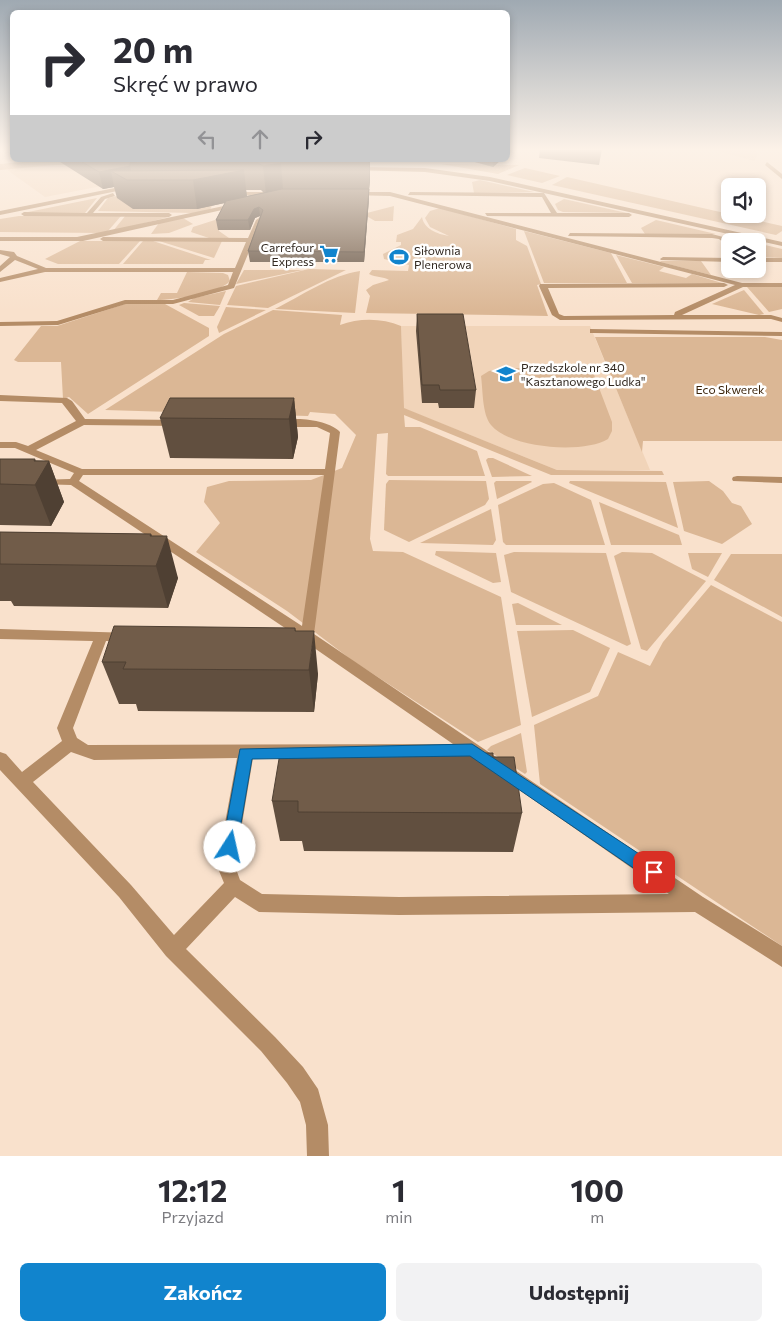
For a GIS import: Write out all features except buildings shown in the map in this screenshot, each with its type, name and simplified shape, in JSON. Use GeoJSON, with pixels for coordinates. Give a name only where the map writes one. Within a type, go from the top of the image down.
{"type":"FeatureCollection","features":[{"type":"Feature","properties":{"kind":"street"},"geometry":{"type":"LineString","coordinates":[[3,212],[57,203]]}},
{"type":"Feature","properties":{"kind":"street"},"geometry":{"type":"LineString","coordinates":[[89,214],[99,203]]}},
{"type":"Feature","properties":{"kind":"street"},"geometry":{"type":"LineString","coordinates":[[425,203],[742,285]]}},
{"type":"Feature","properties":{"kind":"street"},"geometry":{"type":"LineString","coordinates":[[550,203],[554,214]]}},
{"type":"Feature","properties":{"kind":"street"},"geometry":{"type":"LineString","coordinates":[[595,203],[782,244]]}},
{"type":"Feature","properties":{"kind":"street"},"geometry":{"type":"LineString","coordinates":[[77,240],[241,204]]}},
{"type":"Feature","properties":{"kind":"street"},"geometry":{"type":"LineString","coordinates":[[3,212],[12,214],[184,216]]}},
{"type":"Feature","properties":{"kind":"street"},"geometry":{"type":"LineString","coordinates":[[472,215],[554,214],[627,216],[638,212]]}},
{"type":"Feature","properties":{"kind":"street"},"geometry":{"type":"LineString","coordinates":[[627,216],[631,217],[641,236]]}},
{"type":"Feature","properties":{"kind":"street"},"geometry":{"type":"LineString","coordinates":[[0,324],[58,323],[125,302],[172,302],[232,286],[259,220]]}},
{"type":"Feature","properties":{"kind":"street"},"geometry":{"type":"LineString","coordinates":[[550,235],[718,237],[727,232]]}},
{"type":"Feature","properties":{"kind":"street"},"geometry":{"type":"LineString","coordinates":[[0,239],[251,240]]}},
{"type":"Feature","properties":{"kind":"street"},"geometry":{"type":"LineString","coordinates":[[0,252],[12,253],[14,257],[45,270]]}},
{"type":"Feature","properties":{"kind":"street"},"geometry":{"type":"LineString","coordinates":[[0,270],[14,257]]}},
{"type":"Feature","properties":{"kind":"street"},"geometry":{"type":"LineString","coordinates":[[650,261],[721,260]]}},
{"type":"Feature","properties":{"kind":"street"},"geometry":{"type":"LineString","coordinates":[[766,260],[782,260]]}},
{"type":"Feature","properties":{"kind":"street"},"geometry":{"type":"LineString","coordinates":[[0,280],[45,270],[238,270]]}},
{"type":"Feature","properties":{"kind":"street"},"geometry":{"type":"LineString","coordinates":[[677,318],[689,295],[742,285]]}},
{"type":"Feature","properties":{"kind":"street"},"geometry":{"type":"LineString","coordinates":[[782,285],[742,285],[689,295],[543,286],[556,315],[563,318],[770,317],[782,320]]}},
{"type":"Feature","properties":{"kind":"street"},"geometry":{"type":"LineString","coordinates":[[770,317],[782,313]]}},
{"type":"Feature","properties":{"kind":"street"},"geometry":{"type":"LineString","coordinates":[[593,332],[782,334]]}},
{"type":"Feature","properties":{"kind":"street"},"geometry":{"type":"LineString","coordinates":[[0,398],[64,400],[82,422]]}},
{"type":"Feature","properties":{"kind":"street"},"geometry":{"type":"LineString","coordinates":[[28,450],[82,422],[190,423]]}},
{"type":"Feature","properties":{"kind":"street"},"geometry":{"type":"LineString","coordinates":[[268,424],[322,424],[331,427],[335,432],[307,638]]}},
{"type":"Feature","properties":{"kind":"street"},"geometry":{"type":"LineString","coordinates":[[0,445],[16,445],[77,477],[175,548],[307,638],[345,661],[697,903],[782,957]]}},
{"type":"Feature","properties":{"kind":"street"},"geometry":{"type":"LineString","coordinates":[[28,482],[77,477],[330,472]]}},
{"type":"Feature","properties":{"kind":"street"},"geometry":{"type":"LineString","coordinates":[[737,479],[782,480]]}},
{"type":"Feature","properties":{"kind":"street"},"geometry":{"type":"LineString","coordinates":[[155,548],[175,548]]}},
{"type":"Feature","properties":{"kind":"street"},"geometry":{"type":"LineString","coordinates":[[0,634],[101,638],[138,637]]}},
{"type":"Feature","properties":{"kind":"street"},"geometry":{"type":"LineString","coordinates":[[101,638],[65,728],[71,743],[80,751],[94,753],[246,753],[472,750]]}},
{"type":"Feature","properties":{"kind":"street"},"geometry":{"type":"LineString","coordinates":[[288,638],[307,638]]}},
{"type":"Feature","properties":{"kind":"street"},"geometry":{"type":"LineString","coordinates":[[21,782],[71,743]]}},
{"type":"Feature","properties":{"kind":"street"},"geometry":{"type":"LineString","coordinates":[[246,753],[226,866],[234,886],[259,903],[428,906],[697,903]]}},
{"type":"Feature","properties":{"kind":"street"},"geometry":{"type":"LineString","coordinates":[[0,759],[125,891],[172,949],[268,1044],[295,1075],[310,1096],[317,1125],[318,1156]]}},
{"type":"Feature","properties":{"kind":"street"},"geometry":{"type":"LineString","coordinates":[[172,949],[234,886]]}},
{"type":"Feature","properties":{"kind":"shaded area","name":"Przedszkole nr 340 \"Kasztanowego Ludka\""},"geometry":{"type":"Polygon","coordinates":[[[401,326],[590,326],[650,470],[557,470],[403,408],[401,326]]]}},
{"type":"Feature","properties":{"kind":"green space"},"geometry":{"type":"Polygon","coordinates":[[[73,203],[93,203],[85,213],[23,213],[73,203]]]}},
{"type":"Feature","properties":{"kind":"green space"},"geometry":{"type":"Polygon","coordinates":[[[104,203],[213,203],[210,210],[193,213],[98,211],[104,203]]]}},
{"type":"Feature","properties":{"kind":"green space"},"geometry":{"type":"Polygon","coordinates":[[[582,203],[627,213],[563,212],[558,210],[555,204],[582,203]]]}},
{"type":"Feature","properties":{"kind":"green space"},"geometry":{"type":"Polygon","coordinates":[[[632,203],[681,203],[721,212],[721,223],[632,203]]]}},
{"type":"Feature","properties":{"kind":"green space"},"geometry":{"type":"Polygon","coordinates":[[[394,206],[393,221],[375,221],[363,214],[394,206]]]}},
{"type":"Feature","properties":{"kind":"green space"},"geometry":{"type":"Polygon","coordinates":[[[440,208],[516,229],[516,240],[527,246],[541,284],[537,285],[548,316],[366,313],[370,296],[366,290],[373,285],[389,280],[369,274],[372,270],[408,271],[409,265],[384,259],[383,254],[401,245],[401,242],[396,242],[397,235],[413,229],[422,217],[428,228],[449,236],[430,227],[425,218],[430,211],[440,208]]]}},
{"type":"Feature","properties":{"kind":"green space"},"geometry":{"type":"Polygon","coordinates":[[[126,215],[168,216],[169,217],[113,231],[126,215]]]}},
{"type":"Feature","properties":{"kind":"green space"},"geometry":{"type":"Polygon","coordinates":[[[19,216],[121,216],[108,231],[102,233],[0,232],[0,219],[19,216]]]}},
{"type":"Feature","properties":{"kind":"green space"},"geometry":{"type":"Polygon","coordinates":[[[183,218],[193,224],[169,233],[151,234],[159,223],[183,218]]]}},
{"type":"Feature","properties":{"kind":"green space"},"geometry":{"type":"Polygon","coordinates":[[[218,219],[219,231],[229,238],[209,238],[191,232],[193,227],[218,219]]]}},
{"type":"Feature","properties":{"kind":"green space"},"geometry":{"type":"Polygon","coordinates":[[[656,220],[716,234],[645,234],[641,228],[656,220]]]}},
{"type":"Feature","properties":{"kind":"green space"},"geometry":{"type":"Polygon","coordinates":[[[766,222],[782,226],[782,231],[776,235],[722,223],[766,222]]]}},
{"type":"Feature","properties":{"kind":"green space"},"geometry":{"type":"Polygon","coordinates":[[[524,231],[611,253],[627,283],[544,283],[524,231]]]}},
{"type":"Feature","properties":{"kind":"green space"},"geometry":{"type":"Polygon","coordinates":[[[80,241],[140,241],[119,264],[58,264],[45,259],[80,241]]]}},
{"type":"Feature","properties":{"kind":"green space"},"geometry":{"type":"Polygon","coordinates":[[[143,241],[153,241],[211,260],[205,260],[203,264],[123,264],[143,241]]]}},
{"type":"Feature","properties":{"kind":"green space"},"geometry":{"type":"Polygon","coordinates":[[[159,241],[222,241],[214,258],[159,241]]]}},
{"type":"Feature","properties":{"kind":"green space"},"geometry":{"type":"Polygon","coordinates":[[[766,245],[782,249],[782,258],[766,257],[766,245]]]}},
{"type":"Feature","properties":{"kind":"green space"},"geometry":{"type":"Polygon","coordinates":[[[616,255],[664,267],[659,271],[686,278],[692,274],[722,283],[632,283],[616,255]]]}},
{"type":"Feature","properties":{"kind":"green space"},"geometry":{"type":"Polygon","coordinates":[[[661,261],[701,261],[711,275],[660,262],[661,261]]]}},
{"type":"Feature","properties":{"kind":"green space"},"geometry":{"type":"Polygon","coordinates":[[[309,269],[346,270],[268,308],[227,305],[236,286],[309,269]]]}},
{"type":"Feature","properties":{"kind":"green space"},"geometry":{"type":"Polygon","coordinates":[[[244,270],[303,270],[236,284],[244,270]]]}},
{"type":"Feature","properties":{"kind":"green space"},"geometry":{"type":"Polygon","coordinates":[[[360,271],[355,313],[275,309],[327,281],[360,271]]]}},
{"type":"Feature","properties":{"kind":"green space"},"geometry":{"type":"Polygon","coordinates":[[[187,272],[223,273],[228,275],[230,281],[217,289],[207,292],[174,299],[157,300],[161,293],[177,293],[187,272]]]}},
{"type":"Feature","properties":{"kind":"green space"},"geometry":{"type":"Polygon","coordinates":[[[747,287],[782,287],[782,309],[769,312],[747,287]]]}},
{"type":"Feature","properties":{"kind":"green space"},"geometry":{"type":"Polygon","coordinates":[[[744,290],[764,314],[759,315],[712,304],[744,290]]]}},
{"type":"Feature","properties":{"kind":"green space"},"geometry":{"type":"Polygon","coordinates":[[[226,291],[220,305],[188,302],[194,298],[226,291]]]}},
{"type":"Feature","properties":{"kind":"green space"},"geometry":{"type":"Polygon","coordinates":[[[184,303],[220,306],[214,316],[199,316],[179,305],[184,303]]]}},
{"type":"Feature","properties":{"kind":"green space"},"geometry":{"type":"Polygon","coordinates":[[[125,304],[165,304],[209,328],[209,336],[88,414],[69,397],[63,399],[61,362],[18,362],[14,360],[41,326],[57,326],[125,304]]]}},
{"type":"Feature","properties":{"kind":"green space"},"geometry":{"type":"Polygon","coordinates":[[[226,307],[266,310],[219,333],[217,327],[226,307]]]}},
{"type":"Feature","properties":{"kind":"green space"},"geometry":{"type":"Polygon","coordinates":[[[273,310],[342,315],[340,325],[355,321],[371,320],[386,321],[401,326],[404,408],[557,470],[662,471],[664,475],[551,475],[404,415],[405,427],[420,427],[477,451],[485,476],[388,476],[386,474],[388,433],[377,434],[370,539],[373,551],[403,552],[501,597],[521,725],[478,742],[353,661],[287,611],[196,552],[220,523],[204,502],[207,487],[229,481],[311,480],[342,468],[356,435],[335,414],[310,412],[308,416],[105,410],[224,334],[273,310]]]}},
{"type":"Feature","properties":{"kind":"green space","name":"Eco Skwerek"},"geometry":{"type":"Polygon","coordinates":[[[595,337],[765,337],[782,340],[782,441],[643,441],[642,452],[595,337]]]}},
{"type":"Feature","properties":{"kind":"green space"},"geometry":{"type":"Polygon","coordinates":[[[503,368],[579,368],[593,372],[612,422],[612,431],[608,439],[597,444],[582,447],[548,447],[530,444],[501,433],[491,425],[486,415],[481,376],[489,371],[503,368]]]}},
{"type":"Feature","properties":{"kind":"green space"},"geometry":{"type":"Polygon","coordinates":[[[493,458],[532,476],[492,477],[486,460],[493,458]]]}},
{"type":"Feature","properties":{"kind":"green space"},"geometry":{"type":"Polygon","coordinates":[[[389,480],[486,481],[489,499],[485,505],[409,542],[384,530],[386,484],[389,480]]]}},
{"type":"Feature","properties":{"kind":"green space"},"geometry":{"type":"Polygon","coordinates":[[[496,481],[532,482],[497,499],[494,483],[496,481]]]}},
{"type":"Feature","properties":{"kind":"green space"},"geometry":{"type":"Polygon","coordinates":[[[570,481],[666,482],[678,528],[569,483],[570,481]]]}},
{"type":"Feature","properties":{"kind":"green space"},"geometry":{"type":"Polygon","coordinates":[[[709,481],[723,491],[732,503],[741,506],[752,524],[722,544],[684,531],[673,482],[709,481]]]}},
{"type":"Feature","properties":{"kind":"green space"},"geometry":{"type":"Polygon","coordinates":[[[554,483],[591,500],[605,545],[506,545],[503,542],[498,505],[543,484],[554,483]]]}},
{"type":"Feature","properties":{"kind":"green space"},"geometry":{"type":"Polygon","coordinates":[[[599,502],[679,535],[682,545],[611,545],[599,502]]]}},
{"type":"Feature","properties":{"kind":"green space"},"geometry":{"type":"Polygon","coordinates":[[[491,509],[496,540],[493,545],[420,543],[491,509]]]}},
{"type":"Feature","properties":{"kind":"green space"},"geometry":{"type":"Polygon","coordinates":[[[436,551],[496,553],[501,582],[493,583],[435,555],[436,551]]]}},
{"type":"Feature","properties":{"kind":"green space"},"geometry":{"type":"Polygon","coordinates":[[[514,552],[606,553],[631,644],[627,646],[511,592],[504,555],[514,552]]]}},
{"type":"Feature","properties":{"kind":"green space"},"geometry":{"type":"Polygon","coordinates":[[[622,552],[652,553],[706,581],[647,651],[641,649],[614,556],[622,552]]]}},
{"type":"Feature","properties":{"kind":"green space"},"geometry":{"type":"Polygon","coordinates":[[[688,553],[722,553],[708,577],[692,569],[688,553]]]}},
{"type":"Feature","properties":{"kind":"green space"},"geometry":{"type":"Polygon","coordinates":[[[731,554],[782,554],[782,617],[714,580],[731,554]]]}},
{"type":"Feature","properties":{"kind":"green space"},"geometry":{"type":"Polygon","coordinates":[[[711,585],[782,622],[782,946],[540,784],[534,725],[598,696],[618,652],[650,666],[663,642],[711,585]]]}},
{"type":"Feature","properties":{"kind":"green space"},"geometry":{"type":"Polygon","coordinates":[[[518,603],[562,625],[516,625],[512,604],[518,603]]]}},
{"type":"Feature","properties":{"kind":"green space"},"geometry":{"type":"Polygon","coordinates":[[[573,630],[610,648],[590,692],[532,717],[517,631],[573,630]]]}},
{"type":"Feature","properties":{"kind":"green space"},"geometry":{"type":"Polygon","coordinates":[[[521,733],[527,772],[525,774],[487,750],[491,746],[521,733]]]}},
{"type":"Feature","properties":{"kind":"place","name":"Carrefour Express"},"geometry":{"type":"Point","coordinates":[329,254]}},
{"type":"Feature","properties":{"kind":"place","name":"Siłownia Plenerowa"},"geometry":{"type":"Point","coordinates":[399,257]}},
{"type":"Feature","properties":{"kind":"place","name":"Przedszkole nr 340 \"Kasztanowego Ludka\""},"geometry":{"type":"Point","coordinates":[506,374]}},
{"type":"Feature","properties":{"kind":"route"},"geometry":{"type":"LineString","coordinates":[[230,847],[246,753],[472,750],[654,872]]}}]}
